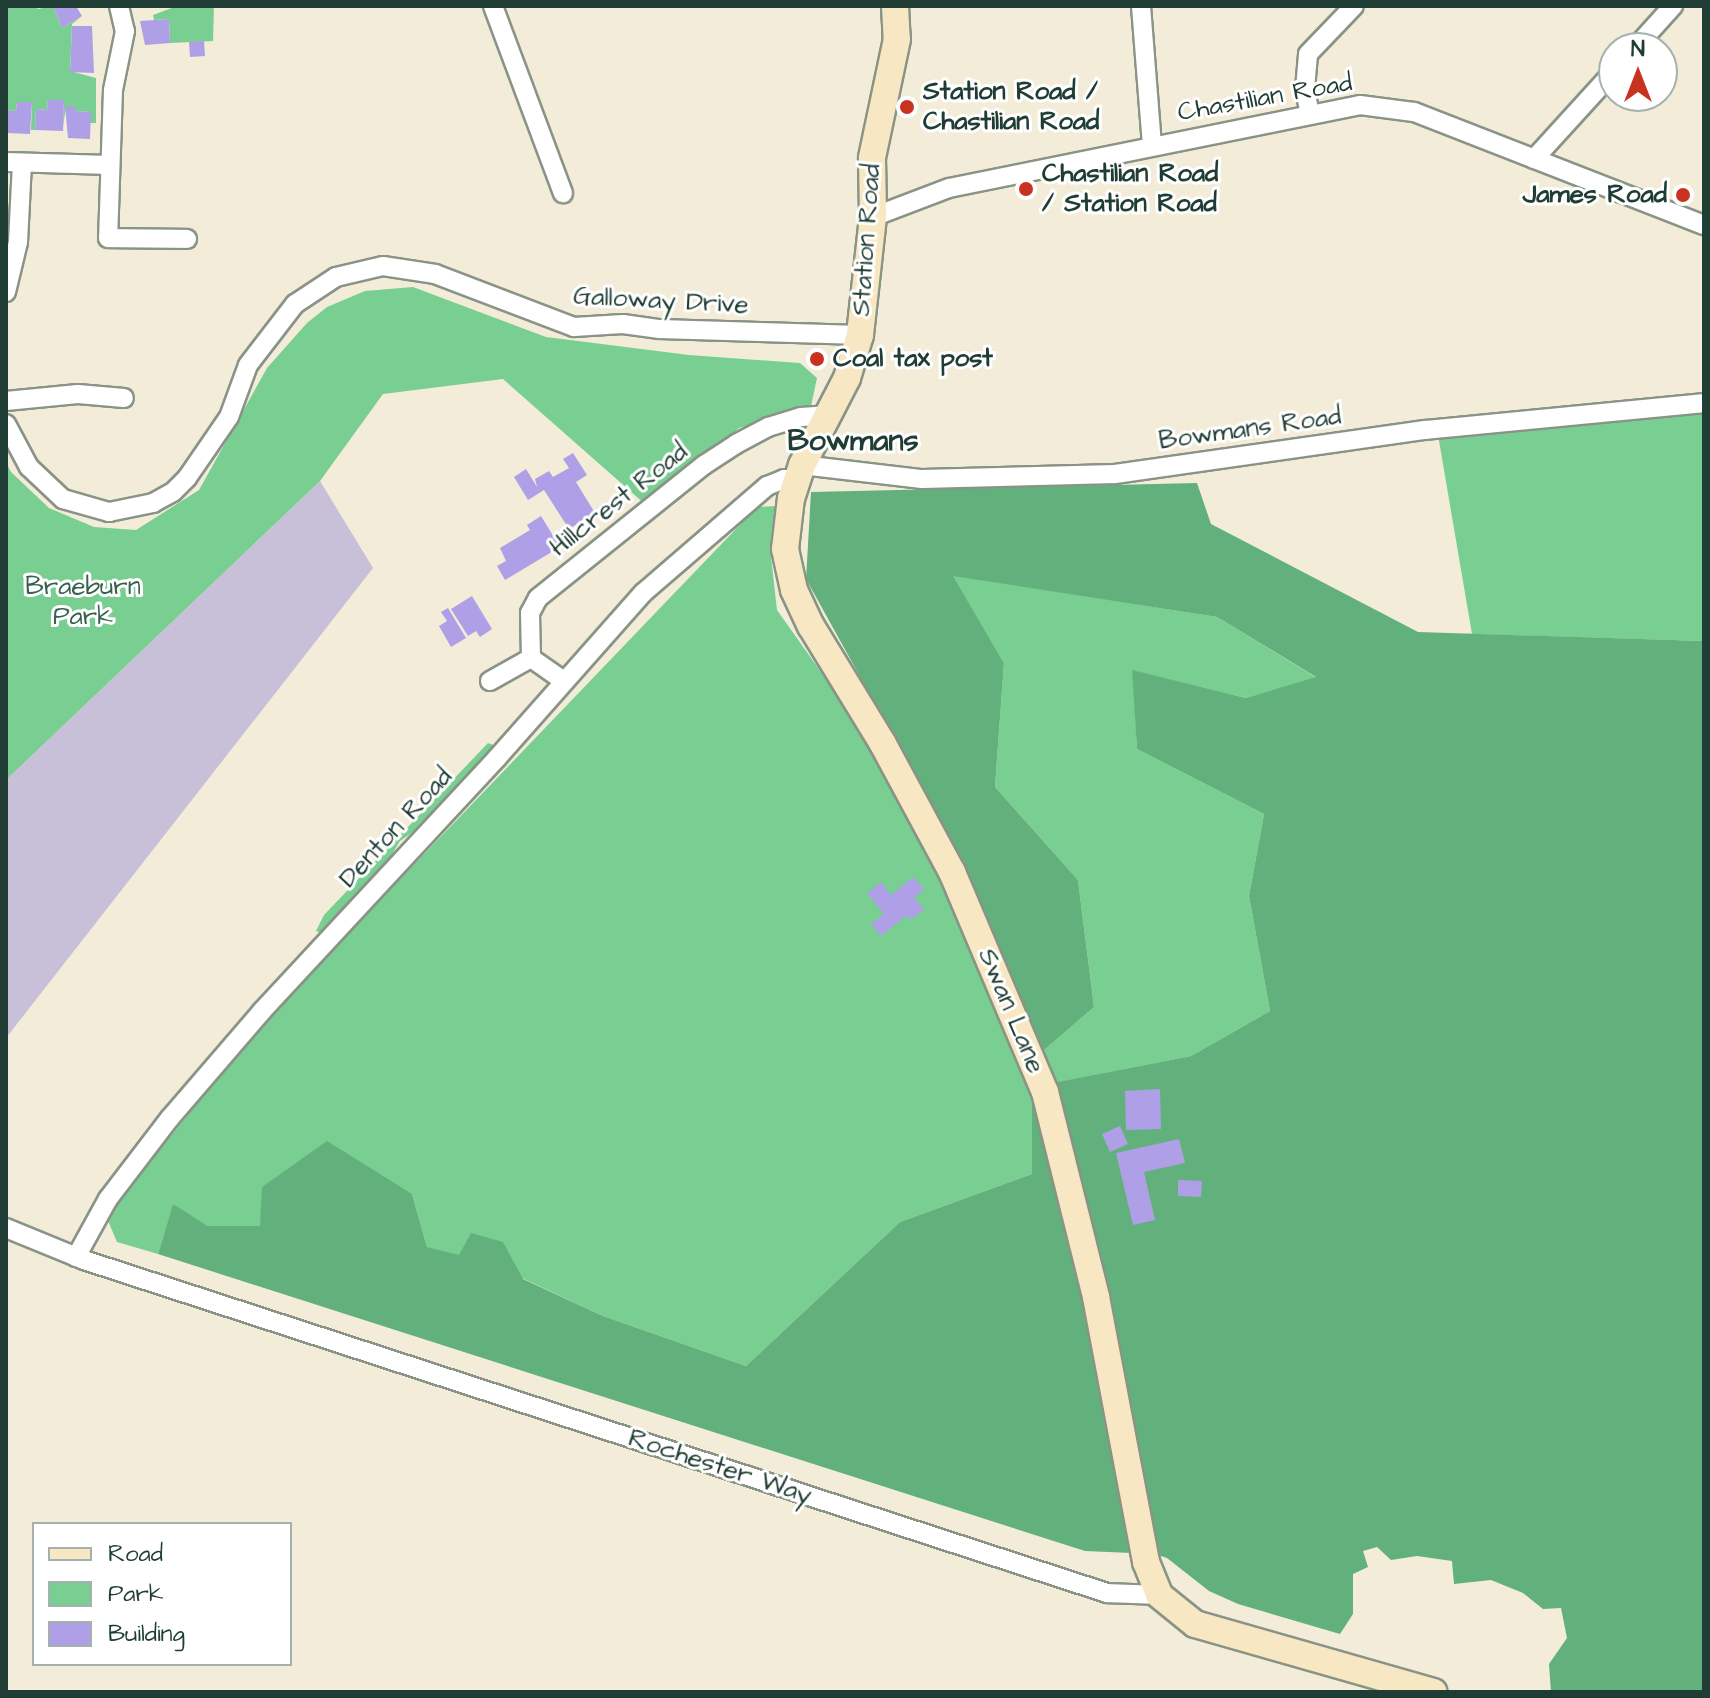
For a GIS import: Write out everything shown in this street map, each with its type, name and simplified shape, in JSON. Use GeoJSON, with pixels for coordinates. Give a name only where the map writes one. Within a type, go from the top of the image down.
{"type":"FeatureCollection","features":[{"type":"Feature","properties":{"kind":"street"},"geometry":{"type":"LineString","coordinates":[[119,6],[125,31],[113,90],[108,238],[187,239]]}},
{"type":"Feature","properties":{"kind":"street"},"geometry":{"type":"LineString","coordinates":[[493,6],[563,193]]}},
{"type":"Feature","properties":{"kind":"street","name":"Station Road"},"geometry":{"type":"LineString","coordinates":[[799,473],[830,415],[854,359],[860,335],[873,217],[872,158],[897,39],[895,6]]}},
{"type":"Feature","properties":{"kind":"street"},"geometry":{"type":"LineString","coordinates":[[1141,6],[1152,145]]}},
{"type":"Feature","properties":{"kind":"street"},"geometry":{"type":"LineString","coordinates":[[1310,115],[1305,89],[1308,54],[1354,6]]}},
{"type":"Feature","properties":{"kind":"street"},"geometry":{"type":"LineString","coordinates":[[1649,32],[1673,6]]}},
{"type":"Feature","properties":{"kind":"street"},"geometry":{"type":"LineString","coordinates":[[1534,159],[1598,89]]}},
{"type":"Feature","properties":{"kind":"street","name":"Chastilian Road"},"geometry":{"type":"LineString","coordinates":[[873,217],[949,188],[1360,105],[1414,112],[1704,225]]}},
{"type":"Feature","properties":{"kind":"street"},"geometry":{"type":"LineString","coordinates":[[6,292],[18,242],[14,162],[110,165]]}},
{"type":"Feature","properties":{"kind":"street","name":"Galloway Drive"},"geometry":{"type":"LineString","coordinates":[[6,424],[29,467],[52,492],[69,503],[109,512],[153,503],[180,486],[226,423],[248,365],[288,311],[318,286],[336,277],[383,266],[435,274],[574,327],[623,324],[660,329],[860,335]]}},
{"type":"Feature","properties":{"kind":"street"},"geometry":{"type":"LineString","coordinates":[[6,401],[78,394],[124,398]]}},
{"type":"Feature","properties":{"kind":"street","name":"Bowmans Road"},"geometry":{"type":"LineString","coordinates":[[799,473],[922,479],[1115,474],[1425,430],[1704,403]]}},
{"type":"Feature","properties":{"kind":"street","name":"Hillcrest Road"},"geometry":{"type":"LineString","coordinates":[[531,658],[530,613],[538,598],[704,465],[736,444],[801,417],[830,415]]}},
{"type":"Feature","properties":{"kind":"street","name":"Denton Road"},"geometry":{"type":"LineString","coordinates":[[76,1257],[108,1199],[170,1118],[262,1011],[497,758],[643,593],[704,537],[771,483],[799,473]]}},
{"type":"Feature","properties":{"kind":"street","name":"Swan Lane"},"geometry":{"type":"LineString","coordinates":[[799,473],[785,549],[797,601],[883,744],[952,872],[1045,1092],[1096,1297],[1146,1562],[1159,1595]]}},
{"type":"Feature","properties":{"kind":"street"},"geometry":{"type":"LineString","coordinates":[[490,681],[531,658],[563,680]]}},
{"type":"Feature","properties":{"kind":"street","name":"Rochester Way"},"geometry":{"type":"LineString","coordinates":[[6,1228],[76,1257],[1107,1593],[1159,1595]]}},
{"type":"Feature","properties":{"kind":"street"},"geometry":{"type":"LineString","coordinates":[[1159,1595],[1195,1624],[1433,1692]]}},
{"type":"Feature","properties":{"kind":"shaded area"},"geometry":{"type":"Polygon","coordinates":[[[320,481],[373,568],[6,1038],[6,780],[320,481]]]}},
{"type":"Feature","properties":{"kind":"green space"},"geometry":{"type":"Polygon","coordinates":[[[6,6],[35,6],[38,9],[53,6],[62,28],[82,16],[72,24],[70,71],[96,78],[96,123],[90,123],[90,112],[75,111],[75,106],[66,106],[63,127],[64,100],[48,100],[47,110],[36,109],[35,130],[31,130],[32,102],[17,102],[16,111],[6,110],[6,6]]]}},
{"type":"Feature","properties":{"kind":"green space"},"geometry":{"type":"Polygon","coordinates":[[[177,6],[214,6],[213,41],[170,43],[169,19],[154,20],[153,15],[177,6]]]}},
{"type":"Feature","properties":{"kind":"green space","name":"Braeburn Park"},"geometry":{"type":"Polygon","coordinates":[[[413,287],[546,337],[689,355],[800,363],[817,378],[811,406],[739,428],[646,505],[503,379],[383,394],[320,481],[6,780],[6,462],[11,472],[49,508],[94,527],[136,530],[199,490],[267,368],[307,323],[327,307],[365,291],[413,287]]]}},
{"type":"Feature","properties":{"kind":"green space"},"geometry":{"type":"Polygon","coordinates":[[[1704,407],[1704,641],[1472,634],[1437,429],[1704,407]]]}},
{"type":"Feature","properties":{"kind":"green space"},"geometry":{"type":"Polygon","coordinates":[[[1197,483],[1211,524],[1418,632],[1704,641],[1704,1692],[1551,1692],[1549,1664],[1567,1638],[1561,1608],[1543,1609],[1523,1593],[1491,1580],[1454,1584],[1452,1561],[1417,1556],[1391,1560],[1377,1547],[1363,1551],[1368,1567],[1353,1574],[1353,1614],[1340,1634],[1238,1604],[1209,1591],[1167,1558],[1155,1554],[1085,1551],[158,1254],[173,1204],[208,1226],[260,1226],[262,1187],[327,1141],[412,1194],[427,1247],[459,1255],[471,1233],[503,1242],[523,1279],[603,1316],[746,1366],[900,1222],[1032,1174],[1032,1087],[1191,1056],[1270,1011],[1249,896],[1264,814],[1137,749],[1132,670],[1246,698],[1316,677],[1217,617],[953,576],[1004,663],[995,787],[1078,880],[1094,1007],[1043,1051],[921,787],[806,579],[811,492],[1197,483]]]}},
{"type":"Feature","properties":{"kind":"green space"},"geometry":{"type":"Polygon","coordinates":[[[777,506],[770,548],[777,610],[838,696],[937,868],[1032,1087],[1032,1174],[900,1222],[746,1366],[603,1316],[522,1278],[427,1247],[412,1194],[260,1226],[208,1226],[173,1205],[158,1254],[117,1242],[106,1216],[262,1023],[757,507],[777,506]]]}},
{"type":"Feature","properties":{"kind":"green space"},"geometry":{"type":"Polygon","coordinates":[[[952,575],[1217,617],[1317,678],[1246,698],[1133,671],[1137,749],[1264,814],[1249,896],[1270,1011],[1191,1056],[1054,1083],[1043,1051],[1094,1007],[1078,880],[995,787],[1004,663],[952,575]]]}},
{"type":"Feature","properties":{"kind":"green space"},"geometry":{"type":"Polygon","coordinates":[[[488,743],[496,746],[426,823],[400,841],[382,871],[324,934],[316,931],[324,915],[488,743]]]}},
{"type":"Feature","properties":{"kind":"building"},"geometry":{"type":"Polygon","coordinates":[[[53,6],[76,6],[82,16],[62,28],[53,6]]]}},
{"type":"Feature","properties":{"kind":"building"},"geometry":{"type":"Polygon","coordinates":[[[169,19],[170,43],[145,45],[140,21],[169,19]]]}},
{"type":"Feature","properties":{"kind":"building"},"geometry":{"type":"Polygon","coordinates":[[[72,26],[92,26],[94,73],[70,72],[72,26]]]}},
{"type":"Feature","properties":{"kind":"building"},"geometry":{"type":"Polygon","coordinates":[[[204,41],[205,56],[190,57],[189,42],[204,41]]]}},
{"type":"Feature","properties":{"kind":"building"},"geometry":{"type":"Polygon","coordinates":[[[48,100],[64,100],[63,131],[35,130],[36,109],[47,110],[48,100]]]}},
{"type":"Feature","properties":{"kind":"building"},"geometry":{"type":"Polygon","coordinates":[[[17,102],[32,102],[30,134],[6,133],[6,110],[16,111],[17,102]]]}},
{"type":"Feature","properties":{"kind":"building"},"geometry":{"type":"Polygon","coordinates":[[[65,106],[75,106],[75,111],[91,112],[90,139],[68,138],[65,106]]]}},
{"type":"Feature","properties":{"kind":"building"},"geometry":{"type":"Polygon","coordinates":[[[573,453],[587,475],[576,482],[595,513],[569,529],[544,490],[528,500],[514,477],[526,469],[537,487],[535,479],[549,471],[553,477],[569,468],[563,459],[573,453]]]}},
{"type":"Feature","properties":{"kind":"building"},"geometry":{"type":"Polygon","coordinates":[[[541,516],[560,547],[505,580],[497,566],[506,561],[500,548],[530,530],[527,525],[541,516]]]}},
{"type":"Feature","properties":{"kind":"building"},"geometry":{"type":"Polygon","coordinates":[[[472,596],[492,629],[480,637],[476,631],[468,636],[451,609],[472,596]]]}},
{"type":"Feature","properties":{"kind":"building"},"geometry":{"type":"Polygon","coordinates":[[[448,608],[466,638],[451,647],[439,626],[447,621],[441,612],[448,608]]]}},
{"type":"Feature","properties":{"kind":"building"},"geometry":{"type":"Polygon","coordinates":[[[913,877],[924,889],[914,898],[924,909],[911,920],[907,915],[881,936],[871,924],[884,914],[867,893],[881,882],[891,895],[913,877]]]}},
{"type":"Feature","properties":{"kind":"building"},"geometry":{"type":"Polygon","coordinates":[[[1160,1089],[1161,1129],[1126,1130],[1125,1091],[1160,1089]]]}},
{"type":"Feature","properties":{"kind":"building"},"geometry":{"type":"Polygon","coordinates":[[[1120,1126],[1128,1144],[1110,1152],[1102,1134],[1120,1126]]]}},
{"type":"Feature","properties":{"kind":"building"},"geometry":{"type":"Polygon","coordinates":[[[1179,1139],[1185,1163],[1144,1172],[1155,1220],[1133,1225],[1116,1153],[1179,1139]]]}},
{"type":"Feature","properties":{"kind":"building"},"geometry":{"type":"Polygon","coordinates":[[[1178,1180],[1202,1181],[1201,1197],[1178,1196],[1178,1180]]]}},
{"type":"Feature","properties":{"kind":"place","name":"Station Road / Chastilian Road"},"geometry":{"type":"Point","coordinates":[907,107]}},
{"type":"Feature","properties":{"kind":"place","name":"Chastilian Road / Station Road"},"geometry":{"type":"Point","coordinates":[1026,189]}},
{"type":"Feature","properties":{"kind":"place","name":"James Road"},"geometry":{"type":"Point","coordinates":[1683,195]}},
{"type":"Feature","properties":{"kind":"place","name":"Coal tax post"},"geometry":{"type":"Point","coordinates":[817,359]}},
{"type":"Feature","properties":{"kind":"district","name":"Bowmans"},"geometry":{"type":"Point","coordinates":[853,441]}}]}
